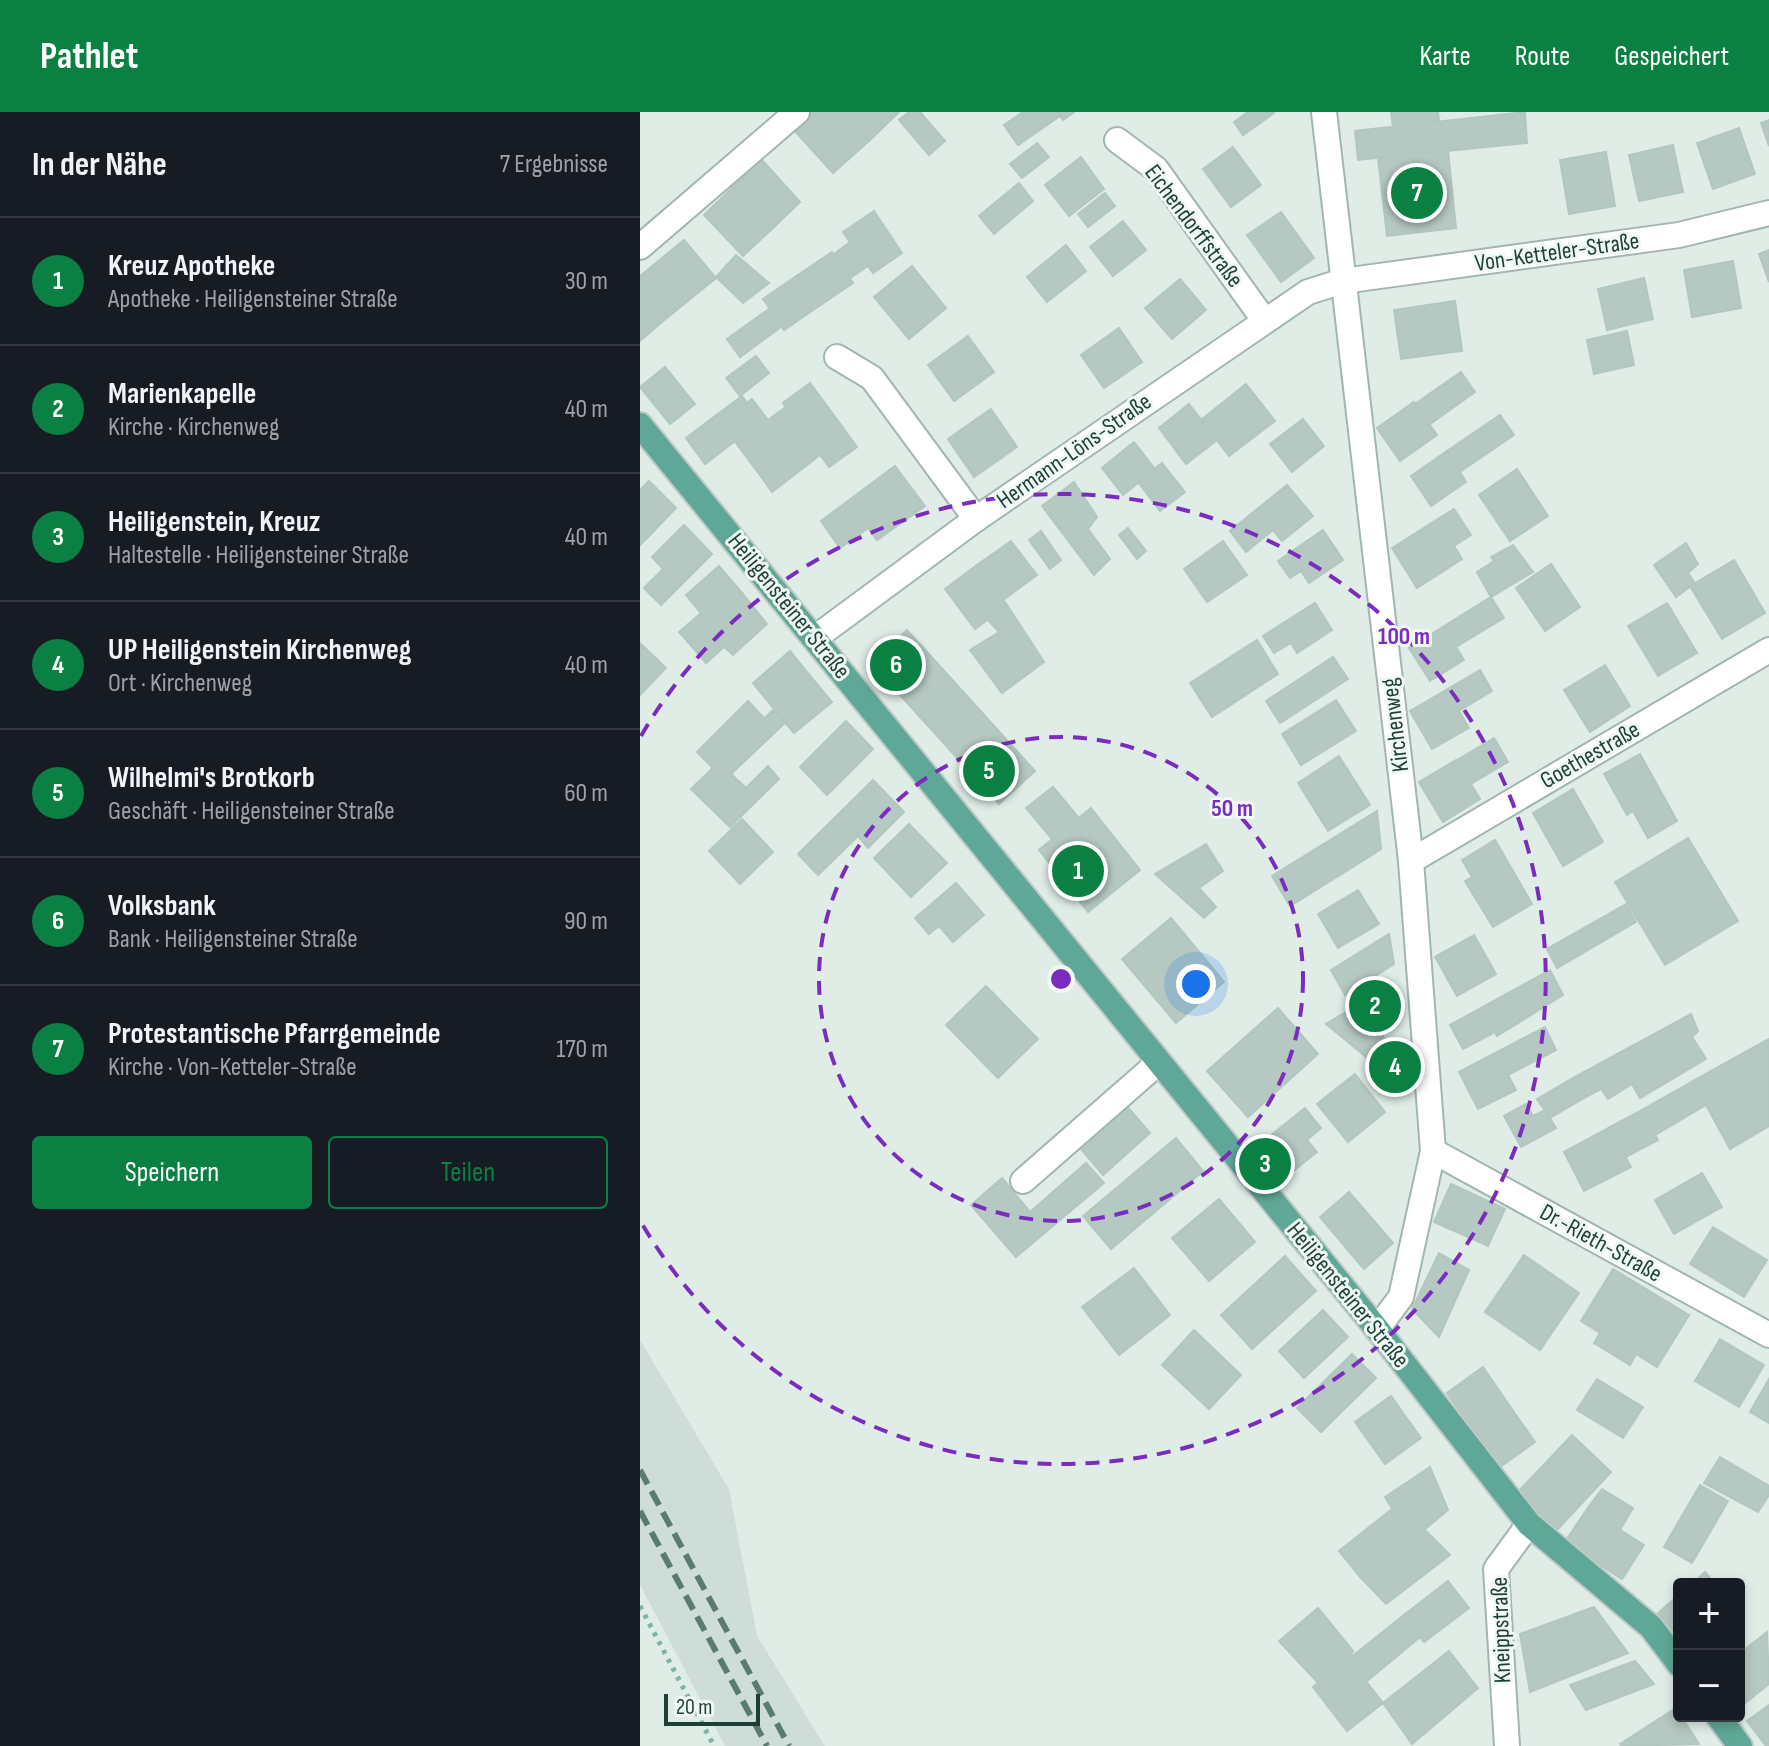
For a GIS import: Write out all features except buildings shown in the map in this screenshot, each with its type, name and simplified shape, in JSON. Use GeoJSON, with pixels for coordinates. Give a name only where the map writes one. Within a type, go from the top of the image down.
{"type":"FeatureCollection","features":[{"type":"Feature","properties":{"kind":"main road","name":"Heiligensteiner Straße"},"geometry":{"type":"LineString","coordinates":[[640,425],[1377,1329],[1529,1524],[1651,1627],[1673,1656]]}},
{"type":"Feature","properties":{"kind":"main road"},"geometry":{"type":"LineString","coordinates":[[1722,1722],[1740,1746]]}},
{"type":"Feature","properties":{"kind":"street"},"geometry":{"type":"LineString","coordinates":[[640,247],[797,112]]}},
{"type":"Feature","properties":{"kind":"street","name":"Kirchenweg"},"geometry":{"type":"LineString","coordinates":[[1324,112],[1411,861],[1433,1151],[1401,1297],[1377,1329]]}},
{"type":"Feature","properties":{"kind":"street","name":"Eichendorffstraße"},"geometry":{"type":"LineString","coordinates":[[1117,140],[1156,169],[1264,320]]}},
{"type":"Feature","properties":{"kind":"street","name":"Von-Ketteler-Straße"},"geometry":{"type":"LineString","coordinates":[[1343,281],[1679,235],[1769,213]]}},
{"type":"Feature","properties":{"kind":"street","name":"Hermann-Löns-Straße"},"geometry":{"type":"LineString","coordinates":[[815,638],[976,519],[1264,320],[1308,292],[1343,281]]}},
{"type":"Feature","properties":{"kind":"street"},"geometry":{"type":"LineString","coordinates":[[837,357],[872,378],[976,519]]}},
{"type":"Feature","properties":{"kind":"street","name":"Goethestraße"},"geometry":{"type":"LineString","coordinates":[[1411,861],[1769,650]]}},
{"type":"Feature","properties":{"kind":"street"},"geometry":{"type":"LineString","coordinates":[[1023,1181],[1158,1063]]}},
{"type":"Feature","properties":{"kind":"street","name":"Dr.-Rieth-Straße"},"geometry":{"type":"LineString","coordinates":[[1433,1151],[1769,1335]]}},
{"type":"Feature","properties":{"kind":"street","name":"Kneippstraße"},"geometry":{"type":"LineString","coordinates":[[1507,1746],[1496,1569],[1529,1524]]}},
{"type":"Feature","properties":{"kind":"path"},"geometry":{"type":"LineString","coordinates":[[640,1606],[714,1746]]}},
{"type":"Feature","properties":{"kind":"shaded area"},"geometry":{"type":"Polygon","coordinates":[[[640,1340],[729,1489],[757,1636],[825,1746],[725,1746],[640,1585],[640,1340]]]}},
{"type":"Feature","properties":{"kind":"railway"},"geometry":{"type":"LineString","coordinates":[[640,1470],[789,1746]]}},
{"type":"Feature","properties":{"kind":"railway"},"geometry":{"type":"LineString","coordinates":[[640,1511],[767,1746]]}},
{"type":"Feature","properties":{"kind":"place","name":"Protestantische Pfarrgemeinde"},"geometry":{"type":"Point","coordinates":[1417,193]}},
{"type":"Feature","properties":{"kind":"place","name":"Volksbank"},"geometry":{"type":"Point","coordinates":[896,665]}},
{"type":"Feature","properties":{"kind":"place","name":"Wilhelmi's Brotkorb"},"geometry":{"type":"Point","coordinates":[989,771]}},
{"type":"Feature","properties":{"kind":"place","name":"Kreuz Apotheke"},"geometry":{"type":"Point","coordinates":[1078,871]}},
{"type":"Feature","properties":{"kind":"place","name":"Marienkapelle"},"geometry":{"type":"Point","coordinates":[1375,1006]}},
{"type":"Feature","properties":{"kind":"place","name":"UP Heiligenstein Kirchenweg"},"geometry":{"type":"Point","coordinates":[1395,1067]}},
{"type":"Feature","properties":{"kind":"place","name":"Heiligenstein, Kreuz"},"geometry":{"type":"Point","coordinates":[1265,1164]}}]}
